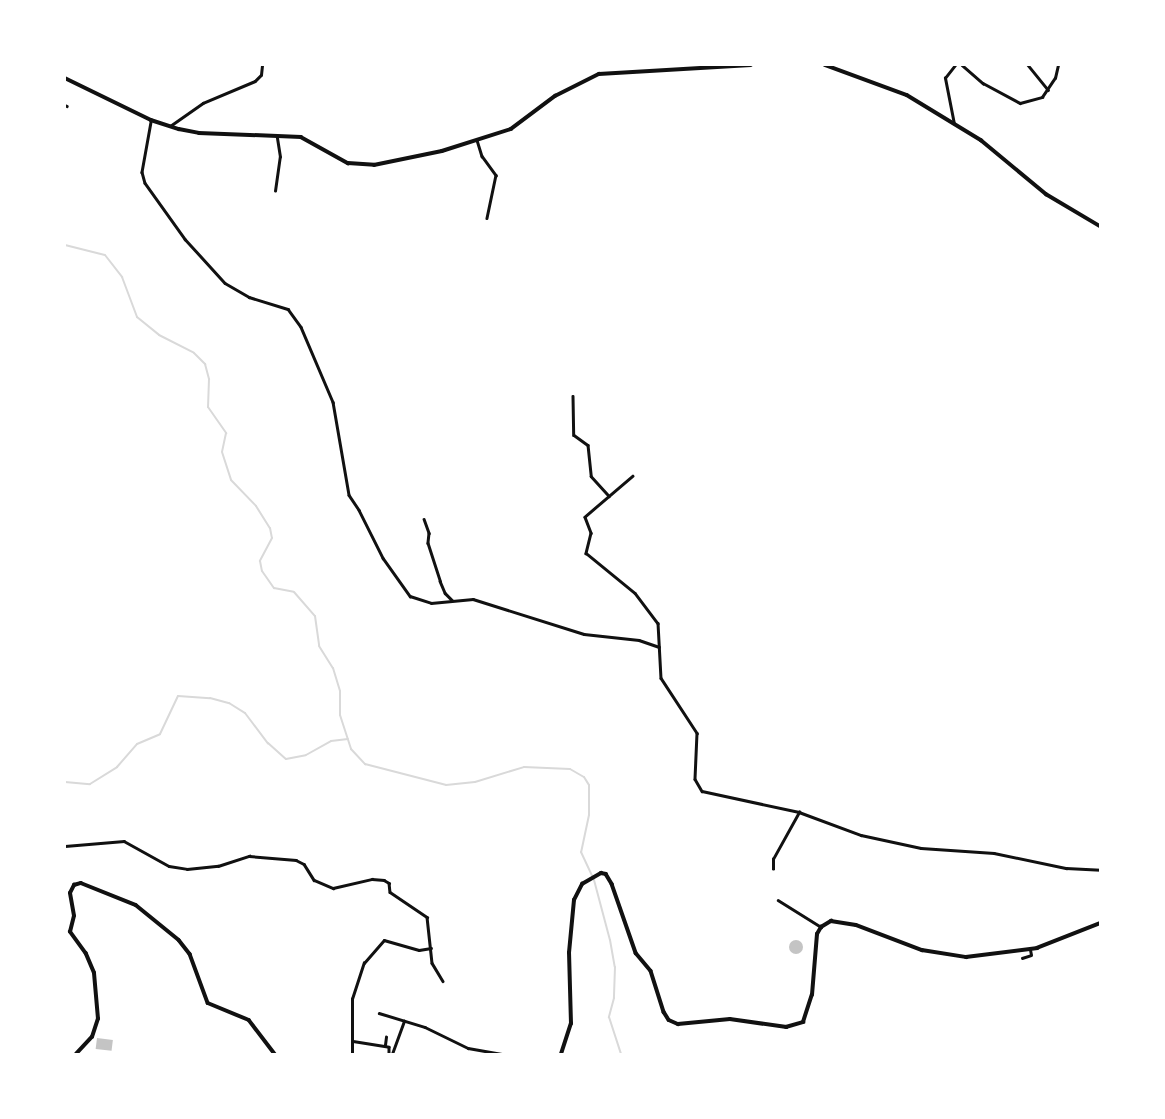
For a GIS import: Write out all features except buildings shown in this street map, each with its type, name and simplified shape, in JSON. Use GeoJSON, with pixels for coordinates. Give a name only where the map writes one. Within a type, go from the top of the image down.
{"type":"FeatureCollection","features":[{"type":"Feature","properties":{"kind":"main road"},"geometry":{"type":"LineString","coordinates":[[65,78],[151,120],[170,126],[200,133],[301,137],[335,158],[360,166],[419,157],[511,129],[555,96],[599,74],[751,65]]}},
{"type":"Feature","properties":{"kind":"main road"},"geometry":{"type":"LineString","coordinates":[[825,65],[906,95],[997,152],[1046,194],[1100,226]]}},
{"type":"Feature","properties":{"kind":"main road"},"geometry":{"type":"LineString","coordinates":[[561,1054],[570,1024],[569,953],[574,900],[578,888],[598,874],[606,874],[612,884],[631,943],[651,971],[664,1012],[674,1023],[730,1019],[786,1027],[803,1022],[812,995],[821,927],[831,921],[846,922],[922,950],[957,956],[1030,950],[1100,923]]}},
{"type":"Feature","properties":{"kind":"main road"},"geometry":{"type":"LineString","coordinates":[[76,1054],[92,1037],[98,1019],[97,985],[92,965],[70,932],[74,916],[70,893],[74,885],[81,884],[130,901],[179,940],[190,954],[208,1003],[249,1020],[275,1054]]}},
{"type":"Feature","properties":{"kind":"street"},"geometry":{"type":"LineString","coordinates":[[170,126],[203,103],[255,81],[261,75],[262,65]]}},
{"type":"Feature","properties":{"kind":"street"},"geometry":{"type":"LineString","coordinates":[[954,124],[945,78],[955,65]]}},
{"type":"Feature","properties":{"kind":"street"},"geometry":{"type":"LineString","coordinates":[[962,65],[1012,101],[1033,101],[1048,90],[1058,65]]}},
{"type":"Feature","properties":{"kind":"street"},"geometry":{"type":"LineString","coordinates":[[1028,65],[1048,90]]}},
{"type":"Feature","properties":{"kind":"street"},"geometry":{"type":"LineString","coordinates":[[151,120],[142,172],[145,183],[186,239],[225,283],[249,297],[288,309],[296,320],[318,362],[333,402],[349,495],[402,587],[416,600],[431,603],[473,599],[494,604],[510,613],[533,616],[558,628],[594,636],[639,640],[659,647]]}},
{"type":"Feature","properties":{"kind":"street"},"geometry":{"type":"LineString","coordinates":[[275,191],[280,157],[277,136]]}},
{"type":"Feature","properties":{"kind":"street"},"geometry":{"type":"LineString","coordinates":[[477,140],[485,162],[495,171],[487,218]]}},
{"type":"Feature","properties":{"kind":"street"},"geometry":{"type":"LineString","coordinates":[[573,396],[574,435],[588,445],[591,476],[609,496]]}},
{"type":"Feature","properties":{"kind":"street"},"geometry":{"type":"LineString","coordinates":[[633,476],[586,517],[591,533],[587,555],[635,593],[659,623],[663,686],[697,733],[698,788],[723,798],[799,812],[861,835],[921,848],[994,853],[1066,868],[1100,870]]}},
{"type":"Feature","properties":{"kind":"street"},"geometry":{"type":"LineString","coordinates":[[425,519],[429,533],[428,544],[440,581],[445,593],[452,600]]}},
{"type":"Feature","properties":{"kind":"street"},"geometry":{"type":"LineString","coordinates":[[773,869],[773,859],[799,812]]}},
{"type":"Feature","properties":{"kind":"street"},"geometry":{"type":"LineString","coordinates":[[65,846],[124,841],[169,866],[187,870],[218,866],[249,856],[296,860],[304,864],[314,880],[333,888],[372,879],[384,880],[389,883],[390,892],[427,917],[434,970],[443,981]]}},
{"type":"Feature","properties":{"kind":"street"},"geometry":{"type":"LineString","coordinates":[[778,900],[821,927]]}},
{"type":"Feature","properties":{"kind":"street"},"geometry":{"type":"LineString","coordinates":[[352,1054],[350,1013],[356,981],[378,946],[384,940],[419,950],[431,948]]}},
{"type":"Feature","properties":{"kind":"street"},"geometry":{"type":"LineString","coordinates":[[1023,958],[1031,955],[1030,950]]}},
{"type":"Feature","properties":{"kind":"street"},"geometry":{"type":"LineString","coordinates":[[379,1013],[425,1027],[468,1048],[501,1054]]}},
{"type":"Feature","properties":{"kind":"street"},"geometry":{"type":"LineString","coordinates":[[391,1054],[404,1021]]}},
{"type":"Feature","properties":{"kind":"street"},"geometry":{"type":"LineString","coordinates":[[391,1036],[398,1038]]}},
{"type":"Feature","properties":{"kind":"street"},"geometry":{"type":"LineString","coordinates":[[385,1045],[386,1037]]}},
{"type":"Feature","properties":{"kind":"street"},"geometry":{"type":"LineString","coordinates":[[353,1041],[385,1045],[389,1047],[391,1054]]}},
{"type":"Feature","properties":{"kind":"waterway"},"geometry":{"type":"LineString","coordinates":[[65,245],[105,255],[122,277],[137,317],[159,335],[194,353],[205,364],[209,379],[208,407],[226,433],[222,452],[231,480],[256,506],[270,528],[272,538],[260,561],[262,571],[274,588],[294,592],[315,616],[319,646],[333,668],[340,691],[340,715],[351,749],[365,764],[446,785],[475,782],[524,767],[570,769],[584,777],[589,785],[589,815],[581,852],[594,880],[610,940],[615,967],[614,998],[609,1017],[621,1054]]}},
{"type":"Feature","properties":{"kind":"waterway"},"geometry":{"type":"LineString","coordinates":[[65,782],[90,784],[117,767],[137,744],[160,734],[178,696],[210,698],[229,703],[245,713],[268,743],[286,759],[306,755],[331,741],[348,739]]}}]}
